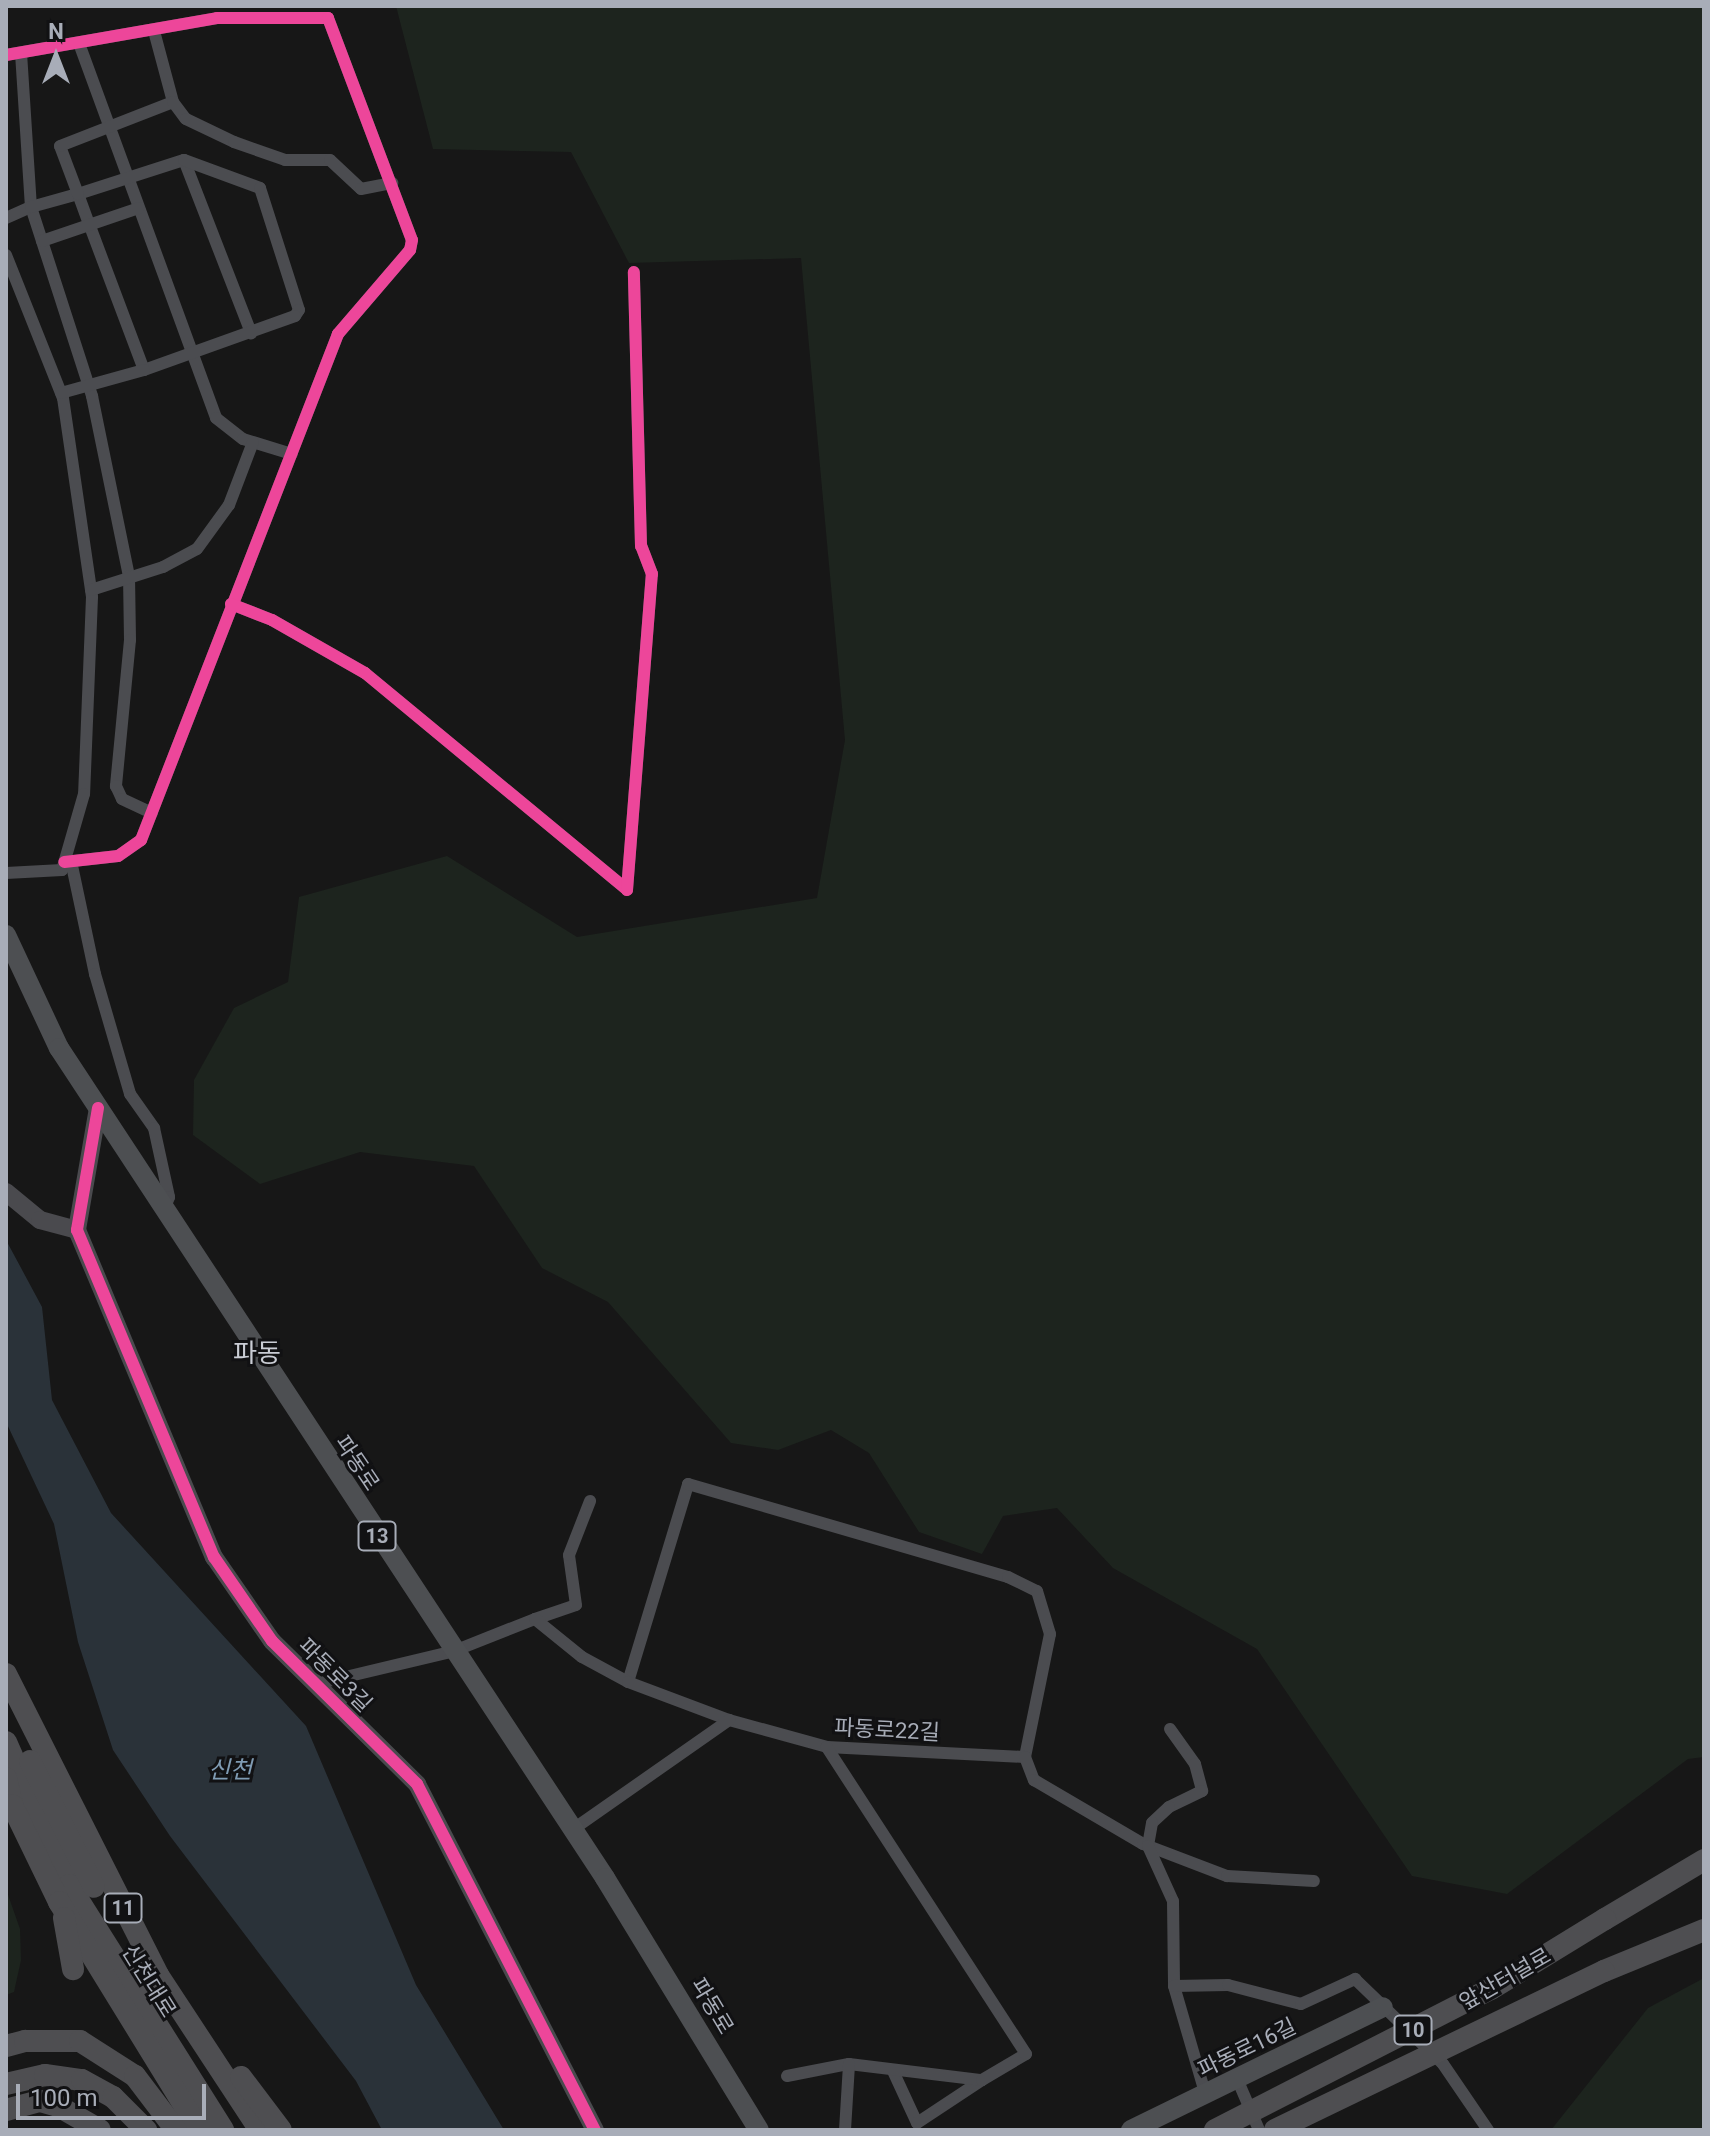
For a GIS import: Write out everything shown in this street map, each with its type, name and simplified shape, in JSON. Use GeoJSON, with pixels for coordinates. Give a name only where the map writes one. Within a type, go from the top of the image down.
{"type":"FeatureCollection","features":[{"type":"Feature","properties":{"kind":"highway","name":"11"},"geometry":{"type":"LineString","coordinates":[[6,1674],[158,1975],[260,2130]]}},
{"type":"Feature","properties":{"kind":"highway","name":"신천대로"},"geometry":{"type":"LineString","coordinates":[[6,1695],[65,1838],[244,2130]]}},
{"type":"Feature","properties":{"kind":"highway","name":"신천대로"},"geometry":{"type":"LineString","coordinates":[[6,1742],[69,1885],[223,2130]]}},
{"type":"Feature","properties":{"kind":"highway","name":"11"},"geometry":{"type":"LineString","coordinates":[[6,1778],[12,1805],[59,1902],[199,2130]]}},
{"type":"Feature","properties":{"kind":"highway","name":"앞산터널로"},"geometry":{"type":"LineString","coordinates":[[1215,2130],[1491,1989],[1704,1860]]}},
{"type":"Feature","properties":{"kind":"highway"},"geometry":{"type":"LineString","coordinates":[[59,1902],[73,1969]]}},
{"type":"Feature","properties":{"kind":"highway","name":"앞산터널로"},"geometry":{"type":"LineString","coordinates":[[1275,2130],[1604,1971],[1704,1930]]}},
{"type":"Feature","properties":{"kind":"highway"},"geometry":{"type":"LineString","coordinates":[[158,1975],[281,2130]]}},
{"type":"Feature","properties":{"kind":"highway"},"geometry":{"type":"LineString","coordinates":[[122,2038],[170,2083]]}},
{"type":"Feature","properties":{"kind":"highway"},"geometry":{"type":"LineString","coordinates":[[6,2046],[80,2041],[135,2076],[176,2130]]}},
{"type":"Feature","properties":{"kind":"highway"},"geometry":{"type":"LineString","coordinates":[[6,2084],[45,2075],[82,2080],[113,2097],[146,2130]]}},
{"type":"Feature","properties":{"kind":"highway"},"geometry":{"type":"LineString","coordinates":[[6,2110],[40,2101],[58,2106],[100,2130]]}},
{"type":"Feature","properties":{"kind":"main road","name":"파동로"},"geometry":{"type":"LineString","coordinates":[[6,935],[59,1048],[572,1830],[759,2130]]}},
{"type":"Feature","properties":{"kind":"main road","name":"파동로16길"},"geometry":{"type":"LineString","coordinates":[[1206,2096],[1383,2007]]}},
{"type":"Feature","properties":{"kind":"street"},"geometry":{"type":"LineString","coordinates":[[6,55],[80,46],[217,18],[327,12],[412,240],[410,250],[338,334],[141,840],[118,856],[68,861]]}},
{"type":"Feature","properties":{"kind":"street"},"geometry":{"type":"LineString","coordinates":[[154,31],[173,102],[186,119],[246,147],[285,160],[330,160],[361,189],[392,183]]}},
{"type":"Feature","properties":{"kind":"street"},"geometry":{"type":"LineString","coordinates":[[80,46],[216,418],[253,442],[292,454]]}},
{"type":"Feature","properties":{"kind":"street"},"geometry":{"type":"LineString","coordinates":[[21,53],[31,207],[89,387],[129,576],[130,640],[116,786],[122,799],[152,813]]}},
{"type":"Feature","properties":{"kind":"street"},"geometry":{"type":"LineString","coordinates":[[144,370],[60,146],[173,102]]}},
{"type":"Feature","properties":{"kind":"street"},"geometry":{"type":"LineString","coordinates":[[6,218],[31,207],[184,160],[260,188],[300,301],[295,316],[251,333],[144,370],[61,393]]}},
{"type":"Feature","properties":{"kind":"street"},"geometry":{"type":"LineString","coordinates":[[184,160],[251,333]]}},
{"type":"Feature","properties":{"kind":"street"},"geometry":{"type":"LineString","coordinates":[[42,241],[139,208]]}},
{"type":"Feature","properties":{"kind":"street"},"geometry":{"type":"LineString","coordinates":[[6,255],[61,393],[91,590],[84,794],[68,861],[62,870],[6,873]]}},
{"type":"Feature","properties":{"kind":"street"},"geometry":{"type":"LineString","coordinates":[[231,604],[272,620],[365,673],[627,890],[652,574],[641,546],[634,272]]}},
{"type":"Feature","properties":{"kind":"street"},"geometry":{"type":"LineString","coordinates":[[91,590],[197,549],[229,505],[253,442]]}},
{"type":"Feature","properties":{"kind":"street"},"geometry":{"type":"LineString","coordinates":[[68,861],[95,974],[130,1094],[154,1128],[169,1197],[164,1210]]}},
{"type":"Feature","properties":{"kind":"street"},"geometry":{"type":"LineString","coordinates":[[6,1192],[40,1220],[77,1230],[98,1108]]}},
{"type":"Feature","properties":{"kind":"street","name":"파동로3길"},"geometry":{"type":"LineString","coordinates":[[77,1230],[214,1557],[272,1641],[417,1784],[595,2130]]}},
{"type":"Feature","properties":{"kind":"street"},"geometry":{"type":"LineString","coordinates":[[628,1682],[688,1484],[1008,1577],[1037,1591],[1050,1634],[1025,1757],[1034,1780],[1148,1846],[1227,1876],[1314,1881]]}},
{"type":"Feature","properties":{"kind":"street"},"geometry":{"type":"LineString","coordinates":[[316,1684],[454,1651],[576,1605],[569,1555],[590,1501]]}},
{"type":"Feature","properties":{"kind":"street","name":"파동로22길"},"geometry":{"type":"LineString","coordinates":[[535,1619],[582,1657],[628,1682],[729,1720],[827,1747],[1025,1757]]}},
{"type":"Feature","properties":{"kind":"street"},"geometry":{"type":"LineString","coordinates":[[572,1830],[729,1720]]}},
{"type":"Feature","properties":{"kind":"street"},"geometry":{"type":"LineString","coordinates":[[1170,1729],[1195,1764],[1202,1791],[1169,1807],[1152,1823],[1148,1846],[1173,1901],[1174,1986],[1206,2096]]}},
{"type":"Feature","properties":{"kind":"street"},"geometry":{"type":"LineString","coordinates":[[827,1747],[1026,2054],[917,2123],[893,2071]]}},
{"type":"Feature","properties":{"kind":"street"},"geometry":{"type":"LineString","coordinates":[[1174,1986],[1228,1985],[1301,2004],[1355,1979],[1443,2064],[1488,2130]]}},
{"type":"Feature","properties":{"kind":"street"},"geometry":{"type":"LineString","coordinates":[[787,2076],[849,2064],[982,2080]]}},
{"type":"Feature","properties":{"kind":"street"},"geometry":{"type":"LineString","coordinates":[[845,2130],[849,2064]]}},
{"type":"Feature","properties":{"kind":"street"},"geometry":{"type":"LineString","coordinates":[[1137,2129],[1238,2081],[1259,2130]]}},
{"type":"Feature","properties":{"kind":"shaded area"},"geometry":{"type":"Polygon","coordinates":[[[396,6],[1704,6],[1704,1757],[1688,1759],[1507,1894],[1412,1876],[1257,1649],[1113,1568],[1057,1508],[1003,1516],[982,1554],[919,1532],[869,1453],[831,1430],[778,1450],[731,1443],[608,1302],[542,1268],[474,1166],[360,1152],[260,1184],[193,1135],[194,1080],[234,1008],[288,982],[299,897],[447,856],[577,937],[817,898],[845,740],[801,258],[629,263],[571,152],[433,149],[396,6]]]}},
{"type":"Feature","properties":{"kind":"shaded area"},"geometry":{"type":"Polygon","coordinates":[[[6,1889],[20,1929],[21,1960],[14,1992],[6,1995],[6,1889]]]}},
{"type":"Feature","properties":{"kind":"shaded area"},"geometry":{"type":"Polygon","coordinates":[[[1704,1978],[1704,2130],[1551,2130],[1648,2008],[1704,1978]]]}},
{"type":"Feature","properties":{"kind":"water","name":"신천"},"geometry":{"type":"Polygon","coordinates":[[[6,1240],[42,1307],[52,1400],[111,1513],[306,1726],[416,1985],[504,2130],[382,2130],[356,2081],[170,1836],[113,1750],[78,1642],[54,1524],[6,1422],[6,1240]]]}},
{"type":"Feature","properties":{"kind":"cycle path"},"geometry":{"type":"LineString","coordinates":[[6,55],[217,18],[328,18],[412,240],[410,250],[338,334],[141,840],[118,856],[64,862]]}},
{"type":"Feature","properties":{"kind":"cycle path"},"geometry":{"type":"LineString","coordinates":[[231,604],[272,620],[365,673],[627,890],[652,574],[641,546],[634,272]]}},
{"type":"Feature","properties":{"kind":"cycle path"},"geometry":{"type":"LineString","coordinates":[[98,1108],[77,1230],[214,1557],[272,1641],[417,1784],[595,2130]]}},
{"type":"Feature","properties":{"kind":"district","name":"파동"},"geometry":{"type":"Point","coordinates":[257,1354]}}]}
